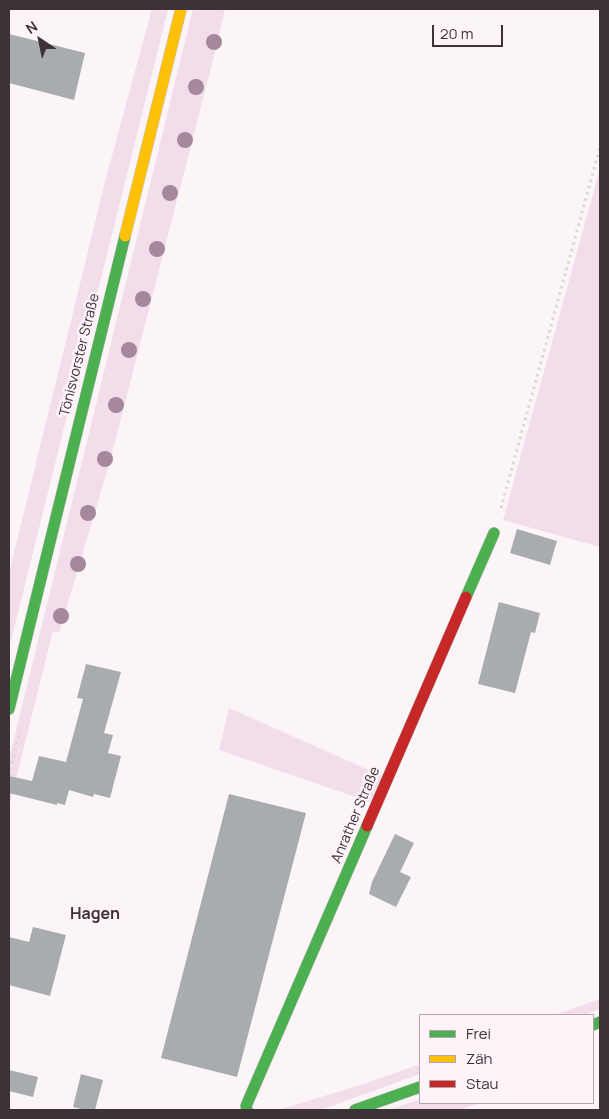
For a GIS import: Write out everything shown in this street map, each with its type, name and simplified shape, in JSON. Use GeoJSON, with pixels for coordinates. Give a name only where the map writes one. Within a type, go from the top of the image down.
{"type":"FeatureCollection","features":[{"type":"Feature","properties":{"kind":"main road","name":"Tönisvorster Straße"},"geometry":{"type":"LineString","coordinates":[[9,709],[181,9]]}},
{"type":"Feature","properties":{"kind":"main road","name":"Anrather Straße"},"geometry":{"type":"LineString","coordinates":[[247,1110],[246,1106],[494,532]]}},
{"type":"Feature","properties":{"kind":"main road"},"geometry":{"type":"LineString","coordinates":[[355,1110],[419,1087]]}},
{"type":"Feature","properties":{"kind":"path"},"geometry":{"type":"LineString","coordinates":[[494,532],[600,147]]}},
{"type":"Feature","properties":{"kind":"shaded area"},"geometry":{"type":"Polygon","coordinates":[[[152,9],[168,9],[9,649],[9,573],[106,178],[152,9]]]}},
{"type":"Feature","properties":{"kind":"shaded area"},"geometry":{"type":"Polygon","coordinates":[[[193,9],[225,9],[110,461],[59,633],[53,631],[9,807],[9,759],[193,9]]]}},
{"type":"Feature","properties":{"kind":"shaded area"},"geometry":{"type":"Polygon","coordinates":[[[600,168],[600,547],[503,520],[600,168]]]}},
{"type":"Feature","properties":{"kind":"shaded area"},"geometry":{"type":"Polygon","coordinates":[[[229,708],[382,776],[370,802],[219,750],[229,708]]]}},
{"type":"Feature","properties":{"kind":"shaded area"},"geometry":{"type":"Polygon","coordinates":[[[600,999],[600,1009],[587,1014],[557,1014],[600,999]]]}},
{"type":"Feature","properties":{"kind":"shaded area"},"geometry":{"type":"Polygon","coordinates":[[[419,1064],[419,1074],[321,1110],[278,1110],[367,1083],[419,1064]]]}},
{"type":"Feature","properties":{"kind":"shaded area"},"geometry":{"type":"Polygon","coordinates":[[[419,1099],[419,1104],[477,1104],[459,1110],[389,1110],[419,1099]]]}},
{"type":"Feature","properties":{"kind":"building"},"geometry":{"type":"Polygon","coordinates":[[[9,34],[85,53],[74,100],[9,83],[9,34]]]}},
{"type":"Feature","properties":{"kind":"building"},"geometry":{"type":"Polygon","coordinates":[[[517,529],[557,541],[550,565],[510,553],[517,529]]]}},
{"type":"Feature","properties":{"kind":"building"},"geometry":{"type":"Polygon","coordinates":[[[499,602],[540,613],[535,633],[531,632],[515,693],[478,684],[499,602]]]}},
{"type":"Feature","properties":{"kind":"building"},"geometry":{"type":"Polygon","coordinates":[[[86,664],[121,672],[104,733],[113,735],[108,753],[121,756],[110,798],[94,794],[93,797],[69,790],[65,805],[57,803],[57,805],[9,793],[9,776],[32,781],[39,756],[66,762],[83,699],[77,698],[86,664]]]}},
{"type":"Feature","properties":{"kind":"building"},"geometry":{"type":"Polygon","coordinates":[[[229,794],[306,813],[237,1077],[161,1058],[229,794]]]}},
{"type":"Feature","properties":{"kind":"building"},"geometry":{"type":"Polygon","coordinates":[[[395,834],[414,843],[400,872],[411,877],[396,907],[369,894],[372,882],[395,834]]]}},
{"type":"Feature","properties":{"kind":"building"},"geometry":{"type":"Polygon","coordinates":[[[33,927],[66,935],[50,996],[9,985],[9,937],[29,942],[33,927]]]}},
{"type":"Feature","properties":{"kind":"building"},"geometry":{"type":"Polygon","coordinates":[[[9,1070],[38,1077],[33,1097],[9,1091],[9,1070]]]}},
{"type":"Feature","properties":{"kind":"building"},"geometry":{"type":"Polygon","coordinates":[[[81,1074],[103,1080],[95,1110],[73,1107],[81,1074]]]}},
{"type":"Feature","properties":{"kind":"traffic: fast"},"geometry":{"type":"LineString","coordinates":[[9,709],[125,236]]}},
{"type":"Feature","properties":{"kind":"traffic: fast"},"geometry":{"type":"LineString","coordinates":[[466,597],[494,533]]}},
{"type":"Feature","properties":{"kind":"traffic: fast"},"geometry":{"type":"LineString","coordinates":[[247,1110],[246,1106],[367,826]]}},
{"type":"Feature","properties":{"kind":"traffic: fast"},"geometry":{"type":"LineString","coordinates":[[594,1025],[600,1022]]}},
{"type":"Feature","properties":{"kind":"traffic: fast"},"geometry":{"type":"LineString","coordinates":[[355,1110],[419,1087]]}},
{"type":"Feature","properties":{"kind":"traffic: slow"},"geometry":{"type":"LineString","coordinates":[[125,236],[181,9]]}},
{"type":"Feature","properties":{"kind":"traffic: jam"},"geometry":{"type":"LineString","coordinates":[[367,826],[466,597]]}},
{"type":"Feature","properties":{"kind":"district","name":"Hagen"},"geometry":{"type":"Point","coordinates":[95,915]}}]}
